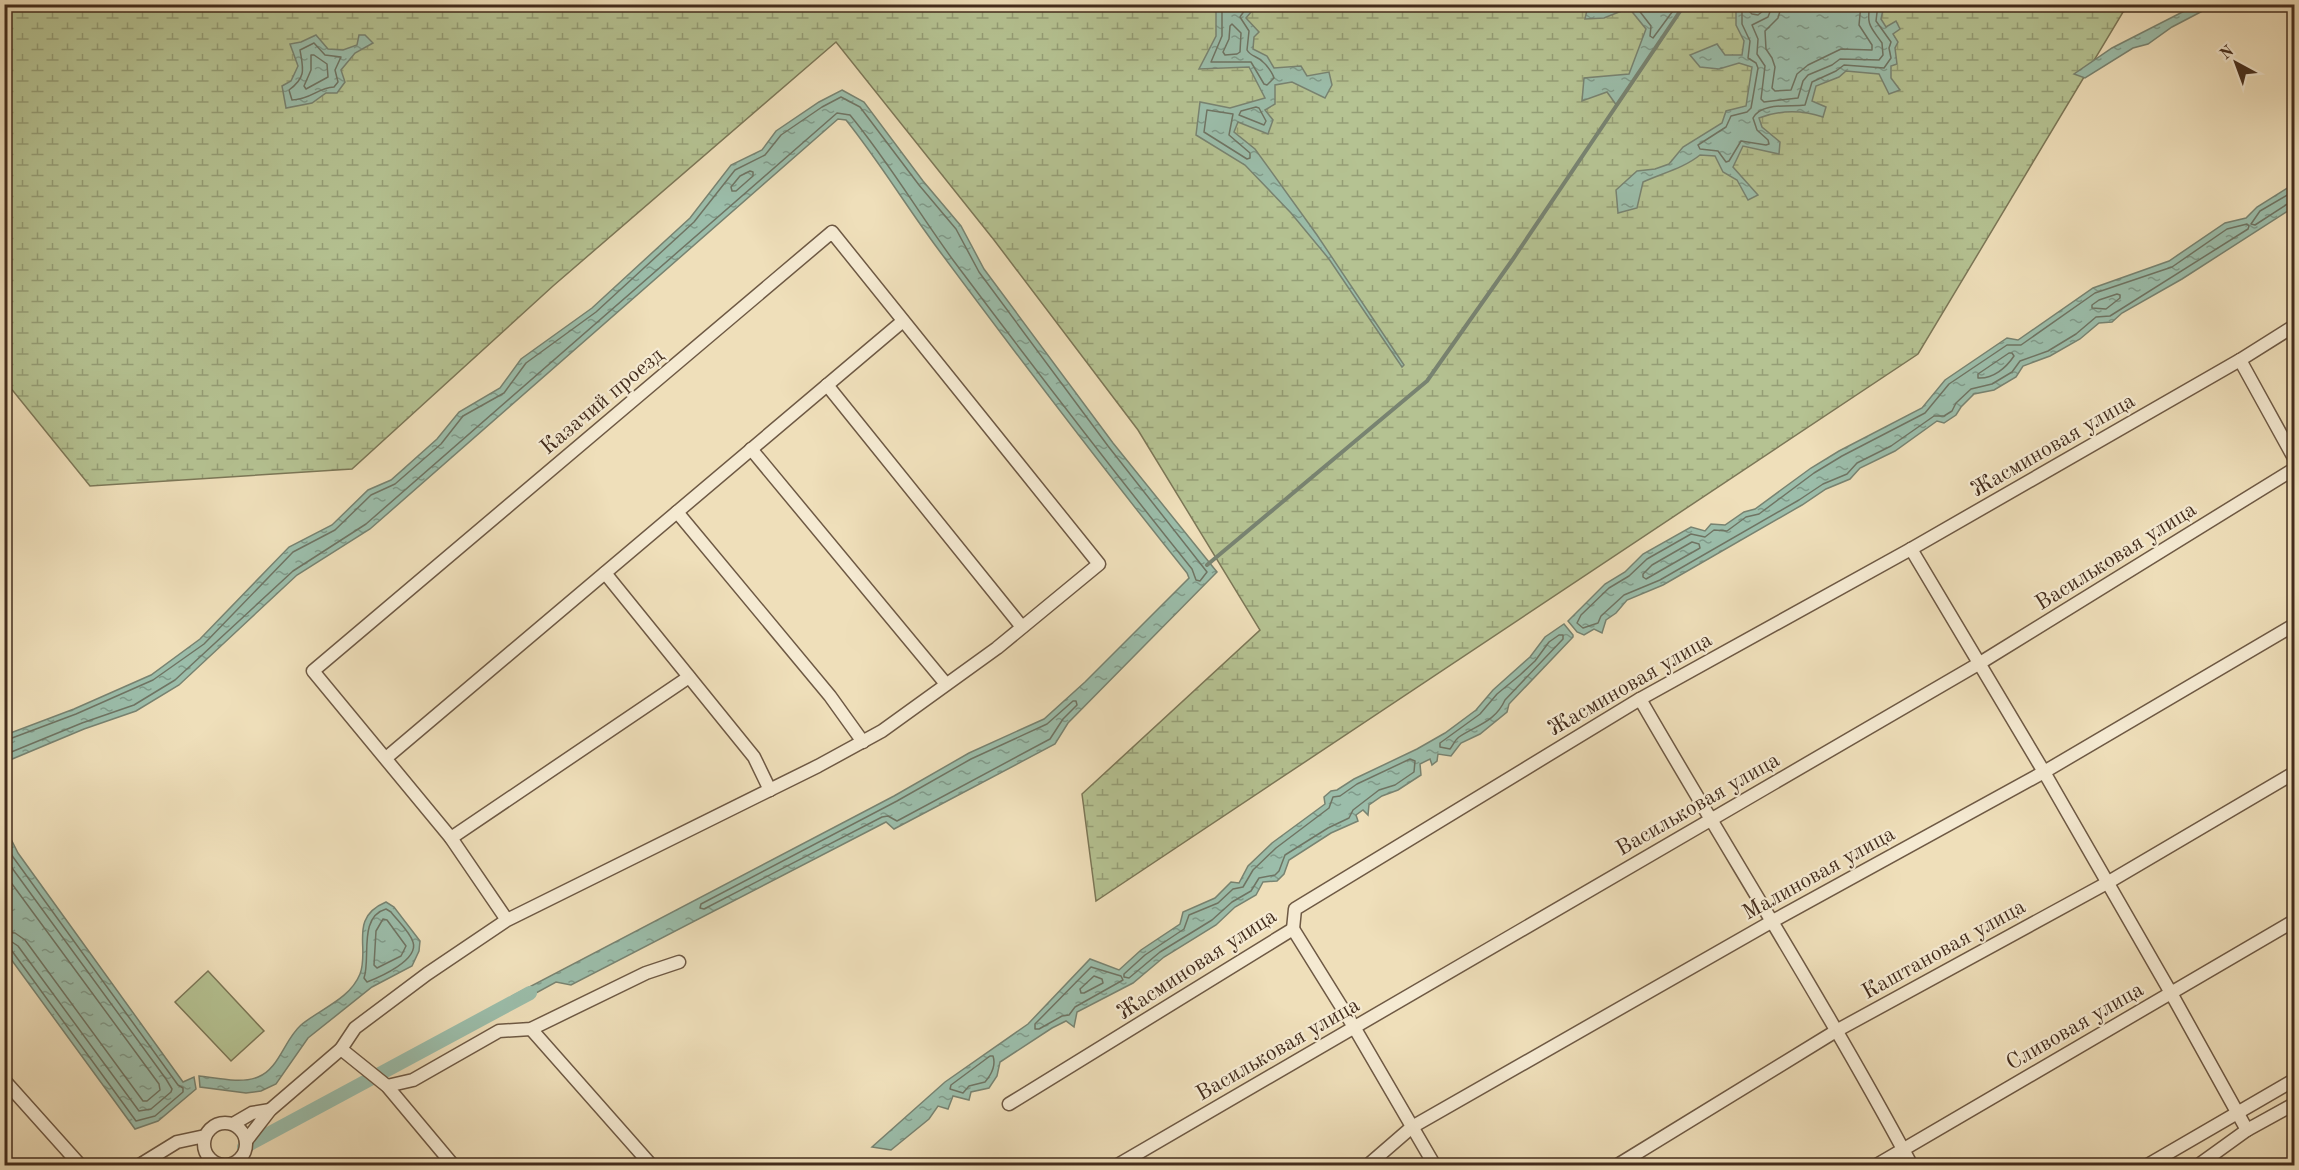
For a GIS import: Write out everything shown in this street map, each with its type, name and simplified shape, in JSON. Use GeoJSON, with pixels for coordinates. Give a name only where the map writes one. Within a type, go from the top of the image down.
{"type":"FeatureCollection","features":[{"type":"Feature","properties":{"kind":"street","name":"Казачий проезд"},"geometry":{"type":"LineString","coordinates":[[507,920],[451,838],[313,671],[832,232],[1099,564],[1022,627]]}},
{"type":"Feature","properties":{"kind":"street"},"geometry":{"type":"LineString","coordinates":[[386,758],[903,321]]}},
{"type":"Feature","properties":{"kind":"street","name":"Жасминовая улица"},"geometry":{"type":"LineString","coordinates":[[1010,1104],[1293,930],[1294,909],[1640,699],[1911,549],[2295,326]]}},
{"type":"Feature","properties":{"kind":"street"},"geometry":{"type":"LineString","coordinates":[[2240,360],[2295,458]]}},
{"type":"Feature","properties":{"kind":"street"},"geometry":{"type":"LineString","coordinates":[[270,1110],[252,1113],[233,1124],[222,1123],[212,1127],[205,1136],[207,1161],[228,1165],[237,1161],[270,1110],[341,1049],[355,1028],[427,974],[507,920],[863,742],[882,731],[1022,627],[827,385]]}},
{"type":"Feature","properties":{"kind":"street"},"geometry":{"type":"LineString","coordinates":[[751,450],[946,684]]}},
{"type":"Feature","properties":{"kind":"street","name":"Васильковая улица"},"geometry":{"type":"LineString","coordinates":[[1116,1166],[1980,663],[2295,469]]}},
{"type":"Feature","properties":{"kind":"street"},"geometry":{"type":"LineString","coordinates":[[677,512],[830,696],[863,742]]}},
{"type":"Feature","properties":{"kind":"street"},"geometry":{"type":"LineString","coordinates":[[1911,549],[2172,993],[2247,1130]]}},
{"type":"Feature","properties":{"kind":"street"},"geometry":{"type":"LineString","coordinates":[[605,573],[754,757],[770,790]]}},
{"type":"Feature","properties":{"kind":"street","name":"Малиновая улица"},"geometry":{"type":"LineString","coordinates":[[1367,1166],[1412,1127],[1771,922],[2044,772],[2295,625]]}},
{"type":"Feature","properties":{"kind":"street"},"geometry":{"type":"LineString","coordinates":[[451,838],[689,677]]}},
{"type":"Feature","properties":{"kind":"street"},"geometry":{"type":"LineString","coordinates":[[1640,699],[1836,1031],[1912,1166]]}},
{"type":"Feature","properties":{"kind":"street","name":"Каштановая улица"},"geometry":{"type":"LineString","coordinates":[[1616,1166],[1836,1031],[2107,883],[2295,773]]}},
{"type":"Feature","properties":{"kind":"street","name":"Сливовая улица"},"geometry":{"type":"LineString","coordinates":[[1875,1166],[2295,921]]}},
{"type":"Feature","properties":{"kind":"street"},"geometry":{"type":"LineString","coordinates":[[1293,930],[1354,1027],[1434,1166]]}},
{"type":"Feature","properties":{"kind":"street"},"geometry":{"type":"LineString","coordinates":[[387,1086],[413,1080],[499,1031],[531,1029],[646,973],[679,962]]}},
{"type":"Feature","properties":{"kind":"street"},"geometry":{"type":"LineString","coordinates":[[531,1029],[652,1166]]}},
{"type":"Feature","properties":{"kind":"street"},"geometry":{"type":"LineString","coordinates":[[341,1049],[387,1086],[454,1166]]}},
{"type":"Feature","properties":{"kind":"street"},"geometry":{"type":"LineString","coordinates":[[4,1080],[81,1166]]}},
{"type":"Feature","properties":{"kind":"street"},"geometry":{"type":"LineString","coordinates":[[2146,1166],[2295,1080]]}},
{"type":"Feature","properties":{"kind":"street"},"geometry":{"type":"LineString","coordinates":[[2197,1166],[2247,1130],[2295,1104]]}},
{"type":"Feature","properties":{"kind":"street"},"geometry":{"type":"LineString","coordinates":[[233,1124],[241,1131],[248,1166]]}},
{"type":"Feature","properties":{"kind":"street"},"geometry":{"type":"LineString","coordinates":[[138,1166],[177,1142],[205,1136]]}},
{"type":"Feature","properties":{"kind":"green space"},"geometry":{"type":"Polygon","coordinates":[[[4,5],[2138,5],[2123,12],[1918,354],[1096,901],[1082,794],[1260,630],[1138,430],[994,240],[836,42],[553,286],[352,469],[90,486],[5,381],[4,5]]]}},
{"type":"Feature","properties":{"kind":"green space"},"geometry":{"type":"Polygon","coordinates":[[[208,971],[264,1031],[231,1061],[175,1002],[208,971]]]}},
{"type":"Feature","properties":{"kind":"water"},"geometry":{"type":"Polygon","coordinates":[[[2198,4],[2214,5],[2172,27],[2148,44],[2133,48],[2085,78],[2074,74],[2112,48],[2198,4]]]}},
{"type":"Feature","properties":{"kind":"water"},"geometry":{"type":"Polygon","coordinates":[[[1216,5],[1257,5],[1246,18],[1259,32],[1254,37],[1253,49],[1267,56],[1274,68],[1301,66],[1307,76],[1329,72],[1332,85],[1325,98],[1292,82],[1275,85],[1275,104],[1265,110],[1273,120],[1268,134],[1238,122],[1234,132],[1255,149],[1317,235],[1404,365],[1402,367],[1329,259],[1291,213],[1245,165],[1196,135],[1200,102],[1230,108],[1265,98],[1249,67],[1199,69],[1216,36],[1216,5]]]}},
{"type":"Feature","properties":{"kind":"water"},"geometry":{"type":"Polygon","coordinates":[[[1588,5],[1685,5],[1617,106],[1607,92],[1582,101],[1584,78],[1629,74],[1646,29],[1629,8],[1604,18],[1585,19],[1588,5]]]}},
{"type":"Feature","properties":{"kind":"water"},"geometry":{"type":"Polygon","coordinates":[[[1736,5],[1751,5],[1755,9],[1762,5],[1884,5],[1881,19],[1886,27],[1896,21],[1900,29],[1893,34],[1898,42],[1895,48],[1897,64],[1891,66],[1891,78],[1900,90],[1889,94],[1879,74],[1846,71],[1839,77],[1816,86],[1812,101],[1826,107],[1823,117],[1791,112],[1775,113],[1759,118],[1762,127],[1780,142],[1779,154],[1743,146],[1733,167],[1758,195],[1748,200],[1737,180],[1723,172],[1715,156],[1700,155],[1680,167],[1643,182],[1637,208],[1618,213],[1616,190],[1637,171],[1655,169],[1669,164],[1683,147],[1722,123],[1726,111],[1746,106],[1752,67],[1739,63],[1719,69],[1700,67],[1690,55],[1717,44],[1725,55],[1742,55],[1744,41],[1736,25],[1736,5]]]}},
{"type":"Feature","properties":{"kind":"water"},"geometry":{"type":"Polygon","coordinates":[[[316,35],[328,49],[343,50],[357,45],[359,35],[365,35],[373,43],[355,53],[341,70],[345,82],[337,93],[326,93],[312,103],[286,108],[282,86],[291,81],[298,66],[290,44],[316,35]]]}},
{"type":"Feature","properties":{"kind":"water"},"geometry":{"type":"Polygon","coordinates":[[[842,90],[864,102],[923,181],[961,226],[984,269],[1113,443],[1217,572],[1068,723],[1055,744],[894,829],[886,822],[571,985],[556,982],[516,1004],[512,996],[894,796],[969,753],[1044,719],[1085,682],[1189,578],[968,290],[846,120],[838,119],[370,529],[297,575],[179,685],[136,711],[84,729],[5,762],[5,735],[74,709],[151,675],[200,639],[289,547],[332,525],[368,490],[391,480],[437,439],[459,412],[500,388],[521,359],[592,308],[690,218],[731,165],[762,150],[776,131],[819,102],[842,90]]]}},
{"type":"Feature","properties":{"kind":"water"},"geometry":{"type":"Polygon","coordinates":[[[2294,184],[2294,207],[2182,279],[2122,313],[2112,322],[2099,323],[2080,339],[2050,356],[2023,366],[2016,377],[1994,390],[1974,394],[1956,415],[1944,423],[1937,421],[1895,451],[1860,468],[1850,479],[1826,489],[1663,585],[1627,600],[1616,613],[1606,620],[1602,633],[1594,629],[1584,635],[1577,632],[1568,621],[1605,584],[1625,572],[1643,554],[1691,527],[1705,531],[1711,524],[1725,525],[1744,512],[1755,509],[1811,468],[1839,451],[1922,408],[1945,380],[2007,338],[2018,340],[2093,288],[2169,261],[2225,223],[2246,218],[2257,207],[2294,184]]]}},
{"type":"Feature","properties":{"kind":"water"},"geometry":{"type":"Polygon","coordinates":[[[1564,624],[1573,637],[1509,704],[1507,712],[1480,734],[1461,743],[1451,756],[1438,754],[1437,761],[1432,765],[1430,759],[1420,764],[1421,775],[1369,805],[1368,815],[1363,810],[1356,815],[1358,821],[1331,833],[1289,860],[1284,874],[1277,881],[1263,882],[1256,895],[1235,907],[1216,925],[1164,957],[1133,983],[1077,1012],[1074,1027],[1066,1021],[1000,1062],[997,1076],[989,1088],[971,1092],[969,1100],[953,1096],[948,1109],[938,1106],[929,1119],[891,1150],[872,1147],[945,1082],[1028,1024],[1090,959],[1119,970],[1141,950],[1180,924],[1183,912],[1215,898],[1231,882],[1239,883],[1248,866],[1272,843],[1325,804],[1324,797],[1331,791],[1417,749],[1445,733],[1476,710],[1493,690],[1530,657],[1545,637],[1564,624]]]}},
{"type":"Feature","properties":{"kind":"water"},"geometry":{"type":"Polygon","coordinates":[[[5,827],[18,853],[183,1082],[194,1077],[196,1089],[158,1121],[135,1129],[5,951],[5,827]]]}},
{"type":"Feature","properties":{"kind":"water"},"geometry":{"type":"Polygon","coordinates":[[[386,902],[394,907],[420,941],[419,951],[412,966],[372,987],[308,1038],[276,1084],[261,1091],[246,1093],[200,1087],[199,1076],[244,1080],[258,1077],[271,1068],[295,1031],[342,997],[355,983],[362,964],[362,934],[367,916],[386,902]]]}},
{"type":"Feature","properties":{"kind":"waterway"},"geometry":{"type":"LineString","coordinates":[[1207,565],[1427,381],[1513,259],[1685,4]]}},
{"type":"Feature","properties":{"kind":"waterway"},"geometry":{"type":"LineString","coordinates":[[244,1147],[530,993]]}}]}
